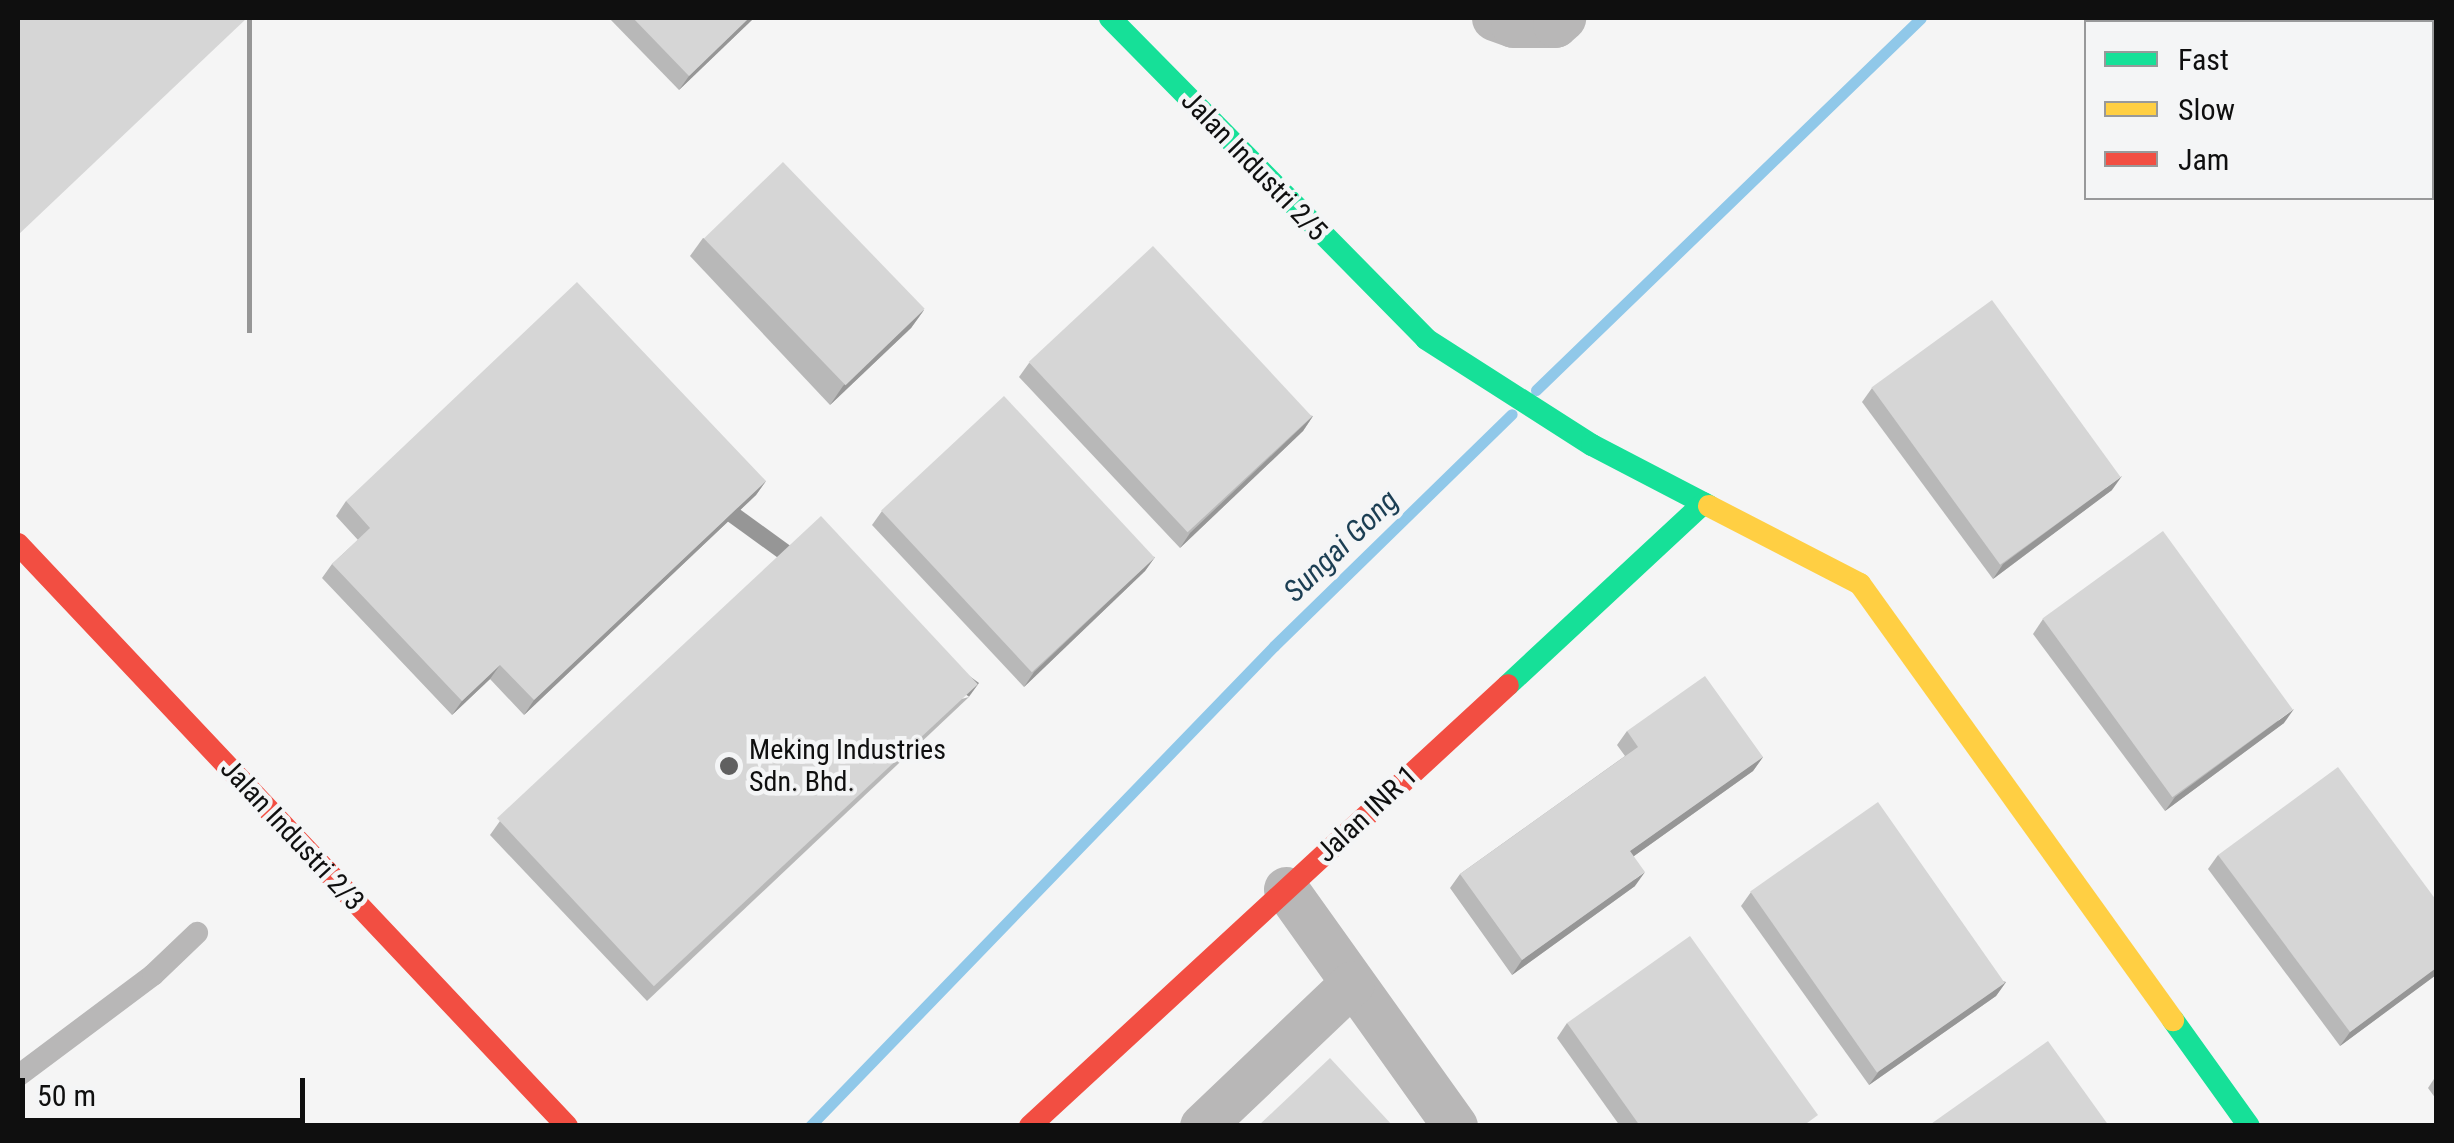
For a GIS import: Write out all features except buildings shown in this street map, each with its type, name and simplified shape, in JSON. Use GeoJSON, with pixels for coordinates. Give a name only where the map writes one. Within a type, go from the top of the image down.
{"type":"FeatureCollection","features":[{"type":"Feature","properties":{"kind":"street","name":"Jalan Industri 2/5"},"geometry":{"type":"LineString","coordinates":[[1110,18],[1399,314],[1456,360],[1592,445],[1860,584],[2249,1126]]}},
{"type":"Feature","properties":{"kind":"street"},"geometry":{"type":"LineString","coordinates":[[1494,18],[1514,25],[1555,25],[1563,18]]}},
{"type":"Feature","properties":{"kind":"street","name":"Jalan INR 1"},"geometry":{"type":"LineString","coordinates":[[1030,1126],[1704,503]]}},
{"type":"Feature","properties":{"kind":"street","name":"Jalan Industri 2/3"},"geometry":{"type":"LineString","coordinates":[[18,544],[568,1126]]}},
{"type":"Feature","properties":{"kind":"street"},"geometry":{"type":"LineString","coordinates":[[1286,889],[1453,1125]]}},
{"type":"Feature","properties":{"kind":"street"},"geometry":{"type":"LineString","coordinates":[[1202,1126],[1352,982]]}},
{"type":"Feature","properties":{"kind":"lane"},"geometry":{"type":"LineString","coordinates":[[18,1076],[153,975],[198,934]]}},
{"type":"Feature","properties":{"kind":"waterway","name":"Sungai Gong"},"geometry":{"type":"LineString","coordinates":[[1536,390],[1921,18]]}},
{"type":"Feature","properties":{"kind":"waterway","name":"Sungai Gong"},"geometry":{"type":"LineString","coordinates":[[810,1126],[1274,646],[1512,414]]}},
{"type":"Feature","properties":{"kind":"traffic: fast"},"geometry":{"type":"LineString","coordinates":[[1110,18],[1426,339],[1592,445],[1709,506]]}},
{"type":"Feature","properties":{"kind":"traffic: fast"},"geometry":{"type":"LineString","coordinates":[[1508,685],[1704,503]]}},
{"type":"Feature","properties":{"kind":"traffic: fast"},"geometry":{"type":"LineString","coordinates":[[2173,1020],[2249,1126]]}},
{"type":"Feature","properties":{"kind":"traffic: slow"},"geometry":{"type":"LineString","coordinates":[[1709,506],[1860,584],[2173,1020]]}},
{"type":"Feature","properties":{"kind":"traffic: jam"},"geometry":{"type":"LineString","coordinates":[[18,544],[567,1126]]}},
{"type":"Feature","properties":{"kind":"traffic: jam"},"geometry":{"type":"LineString","coordinates":[[1030,1126],[1508,685]]}},
{"type":"Feature","properties":{"kind":"place","name":"Meking Industries Sdn. Bhd."},"geometry":{"type":"Point","coordinates":[729,766]}}]}
